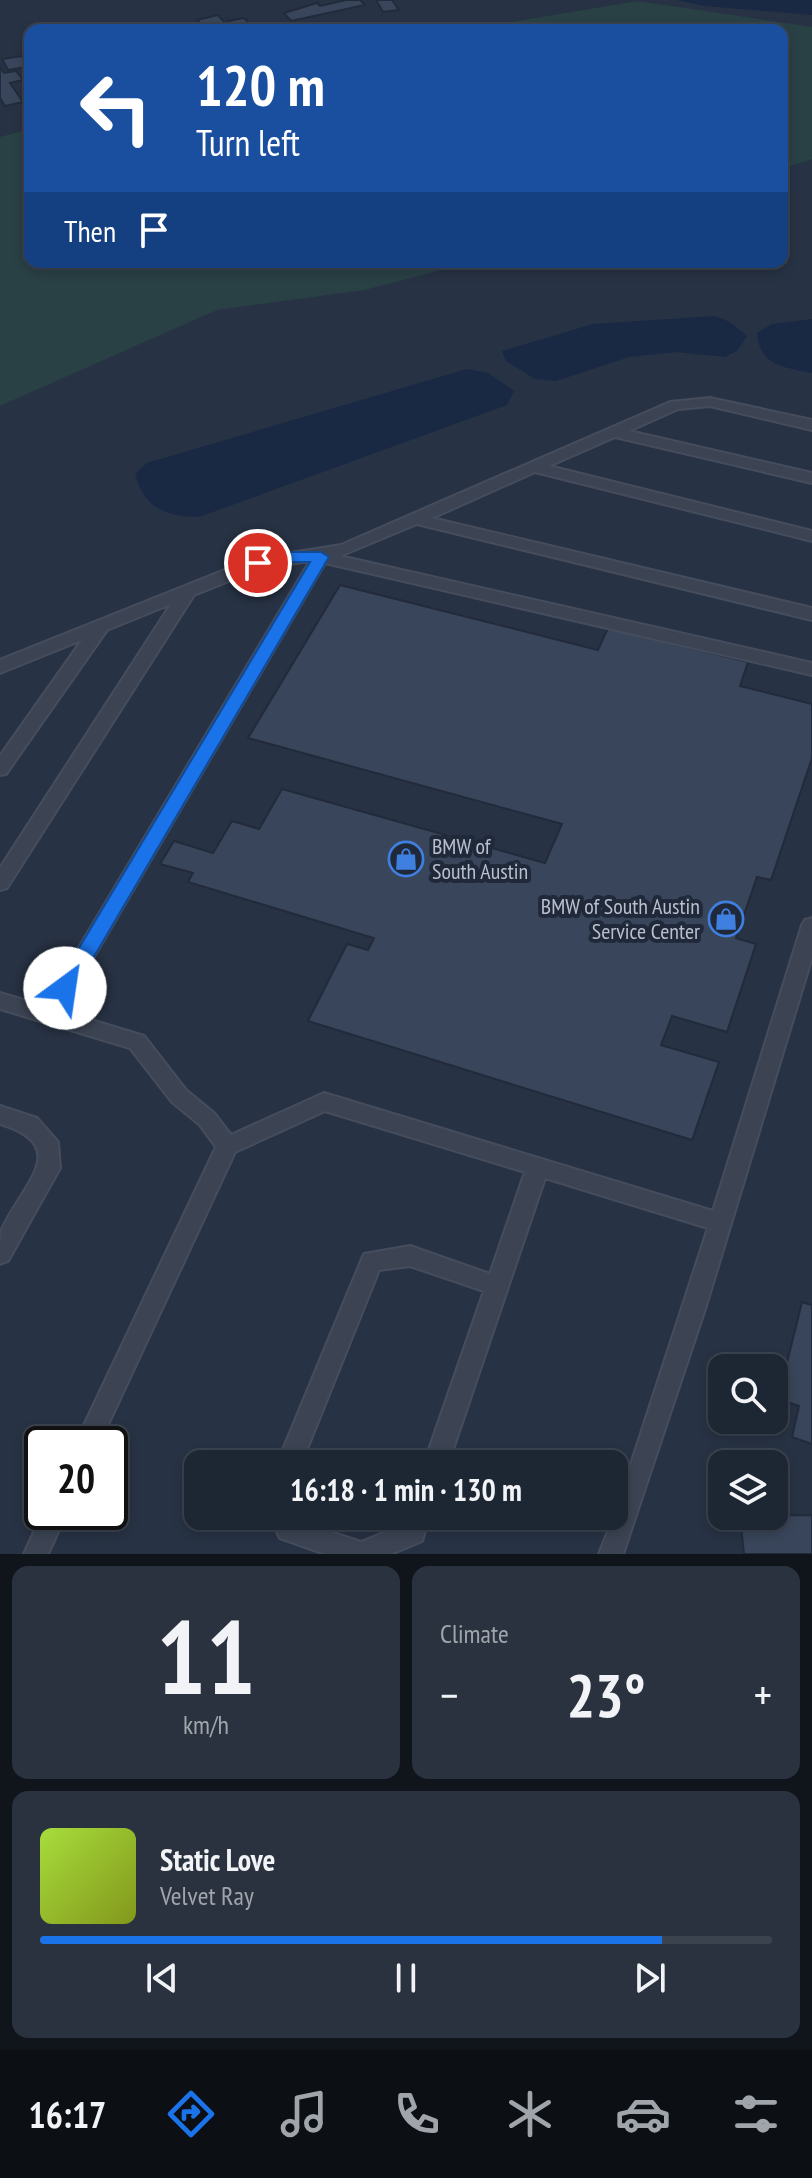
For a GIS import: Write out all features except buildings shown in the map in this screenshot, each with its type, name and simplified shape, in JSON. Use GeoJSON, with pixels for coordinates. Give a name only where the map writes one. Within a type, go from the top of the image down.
{"type":"FeatureCollection","features":[{"type":"Feature","properties":{"kind":"lane"},"geometry":{"type":"LineString","coordinates":[[49,1015],[321,557],[417,519],[675,405],[710,402],[812,425]]}},
{"type":"Feature","properties":{"kind":"lane"},"geometry":{"type":"LineString","coordinates":[[614,432],[812,478]]}},
{"type":"Feature","properties":{"kind":"lane"},"geometry":{"type":"LineString","coordinates":[[534,467],[812,536]]}},
{"type":"Feature","properties":{"kind":"lane"},"geometry":{"type":"LineString","coordinates":[[417,519],[812,614]]}},
{"type":"Feature","properties":{"kind":"lane"},"geometry":{"type":"LineString","coordinates":[[0,667],[258,563],[287,557],[321,557],[812,669]]}},
{"type":"Feature","properties":{"kind":"lane"},"geometry":{"type":"LineString","coordinates":[[0,883],[188,591]]}},
{"type":"Feature","properties":{"kind":"lane"},"geometry":{"type":"LineString","coordinates":[[0,769],[101,626]]}},
{"type":"Feature","properties":{"kind":"lane"},"geometry":{"type":"LineString","coordinates":[[611,1554],[721,1223],[812,925]]}},
{"type":"Feature","properties":{"kind":"lane"},"geometry":{"type":"LineString","coordinates":[[3,1008],[49,1015],[137,1042],[179,1096],[207,1119],[227,1146]]}},
{"type":"Feature","properties":{"kind":"lane"},"geometry":{"type":"LineString","coordinates":[[95,1426],[227,1146],[324,1102],[721,1223]]}},
{"type":"Feature","properties":{"kind":"lane"},"geometry":{"type":"LineString","coordinates":[[0,1115],[30,1124],[47,1142],[49,1168],[0,1254]]}},
{"type":"Feature","properties":{"kind":"lane"},"geometry":{"type":"LineString","coordinates":[[441,1450],[538,1167]]}},
{"type":"Feature","properties":{"kind":"lane"},"geometry":{"type":"LineString","coordinates":[[295,1450],[372,1261],[410,1256],[498,1286]]}},
{"type":"Feature","properties":{"kind":"lane"},"geometry":{"type":"LineString","coordinates":[[36,1554],[47,1530]]}},
{"type":"Feature","properties":{"kind":"lane"},"geometry":{"type":"LineString","coordinates":[[289,1530],[361,1554],[414,1530]]}},
{"type":"Feature","properties":{"kind":"green space"},"geometry":{"type":"Polygon","coordinates":[[[638,1],[812,27],[812,159],[788,167],[788,24],[498,24],[638,1]]]}},
{"type":"Feature","properties":{"kind":"green space"},"geometry":{"type":"Polygon","coordinates":[[[24,131],[24,268],[449,268],[365,290],[217,310],[0,406],[0,137],[24,131]]]}},
{"type":"Feature","properties":{"kind":"water"},"geometry":{"type":"Polygon","coordinates":[[[677,0],[812,0],[812,15],[705,6],[677,0]]]}},
{"type":"Feature","properties":{"kind":"water"},"geometry":{"type":"Polygon","coordinates":[[[715,316],[730,322],[747,336],[737,351],[725,357],[677,352],[629,357],[556,381],[535,379],[506,361],[502,351],[593,324],[715,316]]]}},
{"type":"Feature","properties":{"kind":"water"},"geometry":{"type":"Polygon","coordinates":[[[812,319],[812,373],[776,364],[763,353],[757,333],[772,324],[812,319]]]}},
{"type":"Feature","properties":{"kind":"water"},"geometry":{"type":"Polygon","coordinates":[[[467,369],[488,373],[514,391],[507,405],[199,517],[176,515],[158,508],[139,486],[135,474],[147,463],[467,369]]]}},
{"type":"Feature","properties":{"kind":"place","name":"BMW of South Austin"},"geometry":{"type":"Point","coordinates":[406,859]}},
{"type":"Feature","properties":{"kind":"place","name":"BMW of South Austin Service Center"},"geometry":{"type":"Point","coordinates":[726,919]}},
{"type":"Feature","properties":{"kind":"route"},"geometry":{"type":"LineString","coordinates":[[65,988],[321,557],[287,557],[258,563]]}}]}
